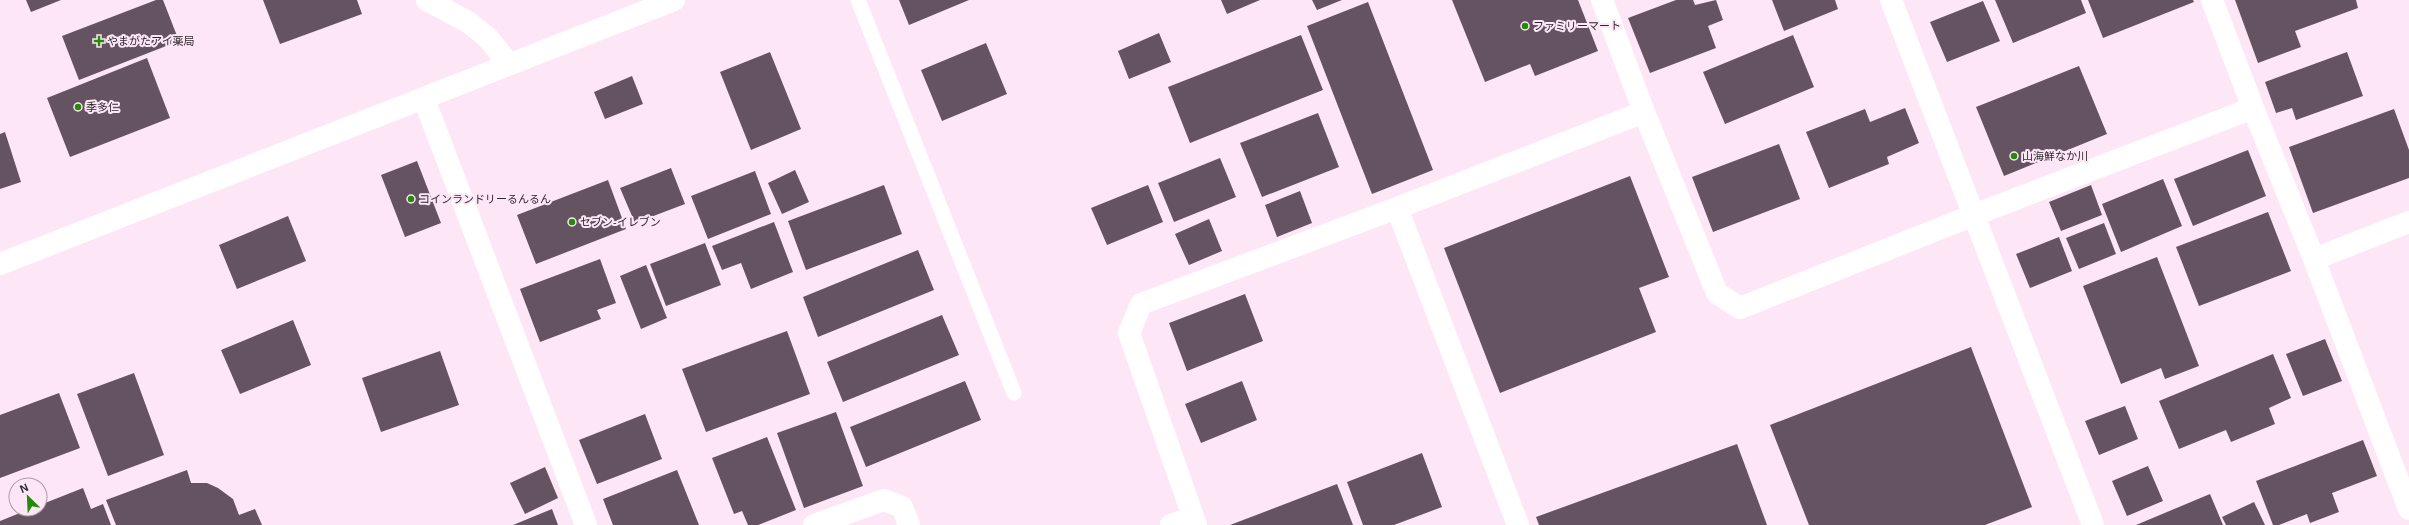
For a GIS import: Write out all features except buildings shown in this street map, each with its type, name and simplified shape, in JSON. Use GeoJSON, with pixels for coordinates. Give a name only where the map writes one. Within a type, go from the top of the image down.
{"type":"FeatureCollection","features":[{"type":"Feature","properties":{"kind":"street"},"geometry":{"type":"LineString","coordinates":[[427,0],[468,22],[488,38],[509,64]]}},
{"type":"Feature","properties":{"kind":"street"},"geometry":{"type":"LineString","coordinates":[[1602,0],[1644,112],[1717,293],[1740,308],[1974,215],[2253,108]]}},
{"type":"Feature","properties":{"kind":"street"},"geometry":{"type":"LineString","coordinates":[[1891,0],[2093,525]]}},
{"type":"Feature","properties":{"kind":"street"},"geometry":{"type":"LineString","coordinates":[[2212,0],[2253,108],[2314,259],[2409,509]]}},
{"type":"Feature","properties":{"kind":"street"},"geometry":{"type":"LineString","coordinates":[[0,264],[424,99],[664,2]]}},
{"type":"Feature","properties":{"kind":"street"},"geometry":{"type":"LineString","coordinates":[[424,99],[586,525]]}},
{"type":"Feature","properties":{"kind":"street"},"geometry":{"type":"LineString","coordinates":[[1172,525],[1194,521],[1129,333],[1141,304],[1397,208],[1644,112]]}},
{"type":"Feature","properties":{"kind":"street"},"geometry":{"type":"LineString","coordinates":[[1397,208],[1518,525]]}},
{"type":"Feature","properties":{"kind":"street"},"geometry":{"type":"LineString","coordinates":[[2314,259],[2409,222]]}},
{"type":"Feature","properties":{"kind":"street"},"geometry":{"type":"LineString","coordinates":[[814,525],[884,500],[902,507],[909,525]]}},
{"type":"Feature","properties":{"kind":"lane"},"geometry":{"type":"LineString","coordinates":[[858,0],[1014,393]]}},
{"type":"Feature","properties":{"kind":"place","name":"ファミリーマート"},"geometry":{"type":"Point","coordinates":[1525,26]}},
{"type":"Feature","properties":{"kind":"place","name":"やまがたアイ薬局"},"geometry":{"type":"Point","coordinates":[99,41]}},
{"type":"Feature","properties":{"kind":"place","name":"季多仁"},"geometry":{"type":"Point","coordinates":[78,107]}},
{"type":"Feature","properties":{"kind":"place","name":"山海鮮なか川"},"geometry":{"type":"Point","coordinates":[2014,156]}},
{"type":"Feature","properties":{"kind":"place","name":"コインランドリーるんるん"},"geometry":{"type":"Point","coordinates":[411,199]}},
{"type":"Feature","properties":{"kind":"place","name":"セブン-イレブン"},"geometry":{"type":"Point","coordinates":[572,222]}}]}
